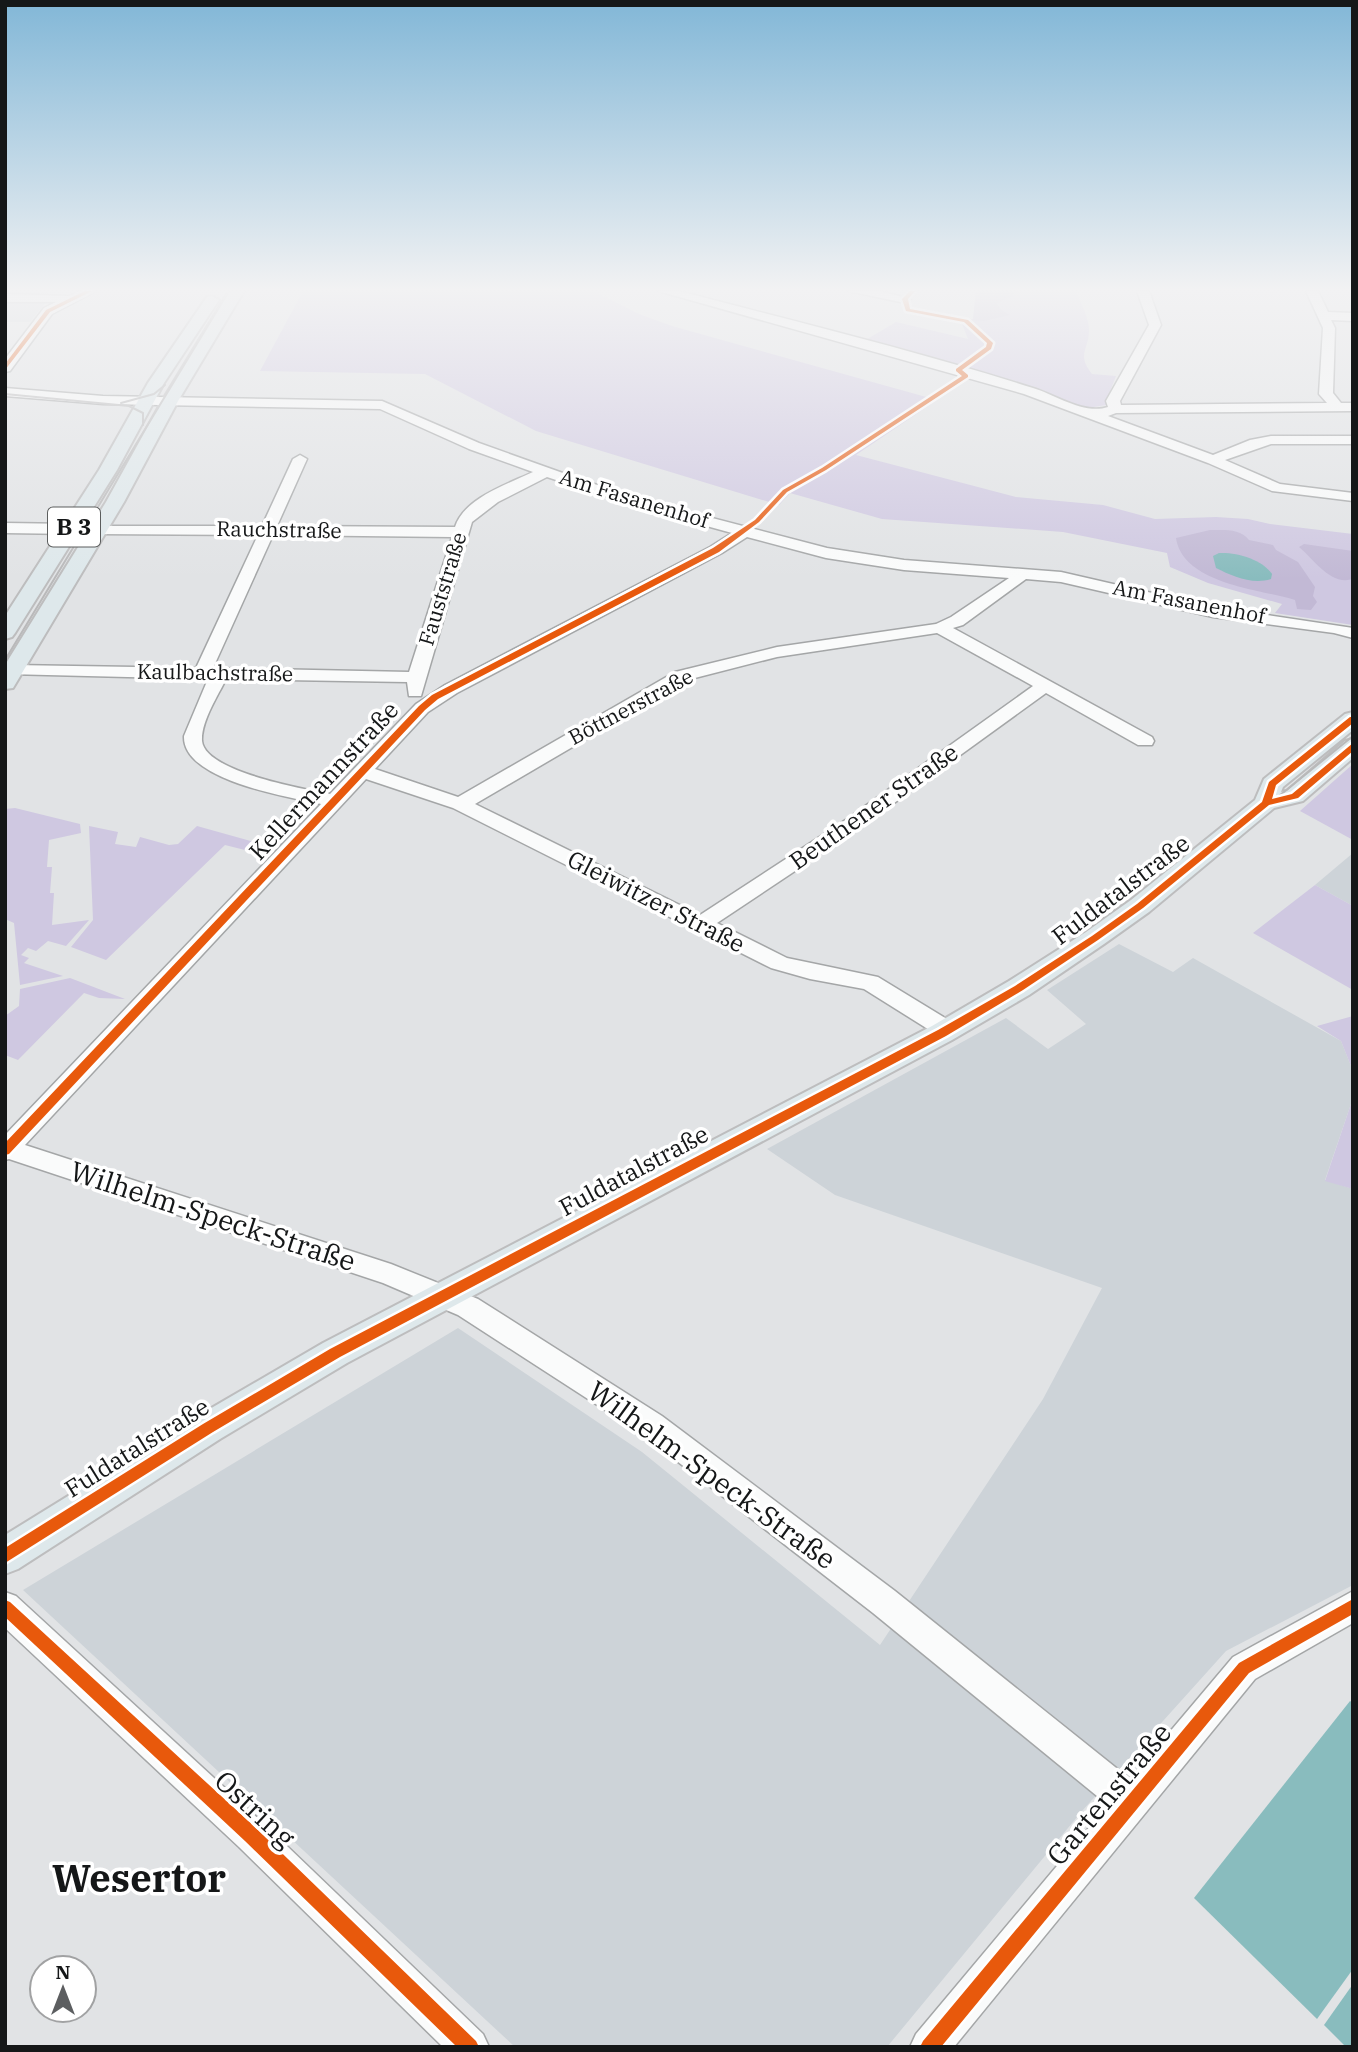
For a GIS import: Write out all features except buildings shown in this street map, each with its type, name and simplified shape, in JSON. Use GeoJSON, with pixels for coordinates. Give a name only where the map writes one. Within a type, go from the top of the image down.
{"type":"FeatureCollection","features":[{"type":"Feature","properties":{"kind":"main road","name":"B 3"},"geometry":{"type":"LineString","coordinates":[[5,633],[73,529],[137,408],[152,387]]}},
{"type":"Feature","properties":{"kind":"main road","name":"B 3"},"geometry":{"type":"LineString","coordinates":[[9,676],[99,529],[179,387]]}},
{"type":"Feature","properties":{"kind":"main road","name":"Fuldatalstraße"},"geometry":{"type":"LineString","coordinates":[[1266,803],[1272,784],[1353,719]]}},
{"type":"Feature","properties":{"kind":"main road","name":"Fuldatalstraße"},"geometry":{"type":"LineString","coordinates":[[5,1556],[250,1402],[335,1353],[947,1030],[1019,988],[1140,906],[1266,803],[1295,796],[1353,747]]}},
{"type":"Feature","properties":{"kind":"street"},"geometry":{"type":"LineString","coordinates":[[1010,387],[1097,415],[1277,488],[1353,497]]}},
{"type":"Feature","properties":{"kind":"street"},"geometry":{"type":"LineString","coordinates":[[1115,409],[1113,401],[1121,387]]}},
{"type":"Feature","properties":{"kind":"street"},"geometry":{"type":"LineString","coordinates":[[1327,387],[1326,394],[1337,407]]}},
{"type":"Feature","properties":{"kind":"street"},"geometry":{"type":"LineString","coordinates":[[5,395],[137,408]]}},
{"type":"Feature","properties":{"kind":"street"},"geometry":{"type":"LineString","coordinates":[[5,395],[137,408]]}},
{"type":"Feature","properties":{"kind":"street","name":"Am Fasanenhof"},"geometry":{"type":"LineString","coordinates":[[137,408],[170,401],[382,405],[474,446],[545,472],[646,505],[852,559],[1022,572],[1072,579],[1213,612],[1335,628],[1353,633]]}},
{"type":"Feature","properties":{"kind":"street"},"geometry":{"type":"LineString","coordinates":[[1097,415],[1115,409],[1353,407]]}},
{"type":"Feature","properties":{"kind":"street"},"geometry":{"type":"LineString","coordinates":[[1213,460],[1255,443],[1271,440],[1353,440]]}},
{"type":"Feature","properties":{"kind":"street"},"geometry":{"type":"LineString","coordinates":[[300,459],[268,530],[211,672],[194,732],[193,745],[200,758],[214,768],[334,801]]}},
{"type":"Feature","properties":{"kind":"street","name":"Fauststraße"},"geometry":{"type":"LineString","coordinates":[[422,708],[416,696],[416,677],[459,532],[475,509],[545,472]]}},
{"type":"Feature","properties":{"kind":"street"},"geometry":{"type":"LineString","coordinates":[[5,528],[73,529]]}},
{"type":"Feature","properties":{"kind":"street","name":"Rauchstraße"},"geometry":{"type":"LineString","coordinates":[[99,529],[459,532]]}},
{"type":"Feature","properties":{"kind":"street","name":"Kellermannstraße"},"geometry":{"type":"LineString","coordinates":[[6,1150],[422,708],[451,689],[716,550],[743,532]]}},
{"type":"Feature","properties":{"kind":"street","name":"Böttnerstraße"},"geometry":{"type":"LineString","coordinates":[[460,804],[681,676],[746,659],[940,628],[1017,580],[1022,572]]}},
{"type":"Feature","properties":{"kind":"street"},"geometry":{"type":"LineString","coordinates":[[940,628],[1145,741]]}},
{"type":"Feature","properties":{"kind":"street","name":"Kaulbachstraße"},"geometry":{"type":"LineString","coordinates":[[9,676],[211,672],[416,677]]}},
{"type":"Feature","properties":{"kind":"street","name":"Beuthener Straße"},"geometry":{"type":"LineString","coordinates":[[702,923],[854,823],[1043,687]]}},
{"type":"Feature","properties":{"kind":"street","name":"Gleiwitzer Straße"},"geometry":{"type":"LineString","coordinates":[[364,772],[460,804],[779,963],[810,972],[870,982],[947,1030]]}},
{"type":"Feature","properties":{"kind":"street","name":"Wilhelm-Speck-Straße"},"geometry":{"type":"LineString","coordinates":[[6,1150],[274,1235],[391,1275],[468,1307],[652,1425],[884,1602],[1131,1802]]}},
{"type":"Feature","properties":{"kind":"street","name":"Gartenstraße"},"geometry":{"type":"LineString","coordinates":[[929,2047],[1244,1668],[1353,1605]]}},
{"type":"Feature","properties":{"kind":"street","name":"Ostring"},"geometry":{"type":"LineString","coordinates":[[5,1607],[251,1835],[470,2047]]}},
{"type":"Feature","properties":{"kind":"shaded area"},"geometry":{"type":"Polygon","coordinates":[[[450,387],[890,387],[937,400],[856,455],[1016,497],[1103,505],[1155,519],[1248,519],[1353,534],[1353,625],[1275,613],[1282,604],[1208,583],[1170,567],[1167,553],[1063,532],[882,519],[790,493],[779,505],[536,431],[450,387]]]}},
{"type":"Feature","properties":{"kind":"shaded area"},"geometry":{"type":"Polygon","coordinates":[[[1017,387],[1112,387],[1109,394],[1112,395],[1106,405],[1088,408],[1017,387]]]}},
{"type":"Feature","properties":{"kind":"shaded area"},"geometry":{"type":"Polygon","coordinates":[[[1210,530],[1236,532],[1249,540],[1273,545],[1276,550],[1298,562],[1315,587],[1313,596],[1317,602],[1311,610],[1297,609],[1295,600],[1243,588],[1207,575],[1192,566],[1182,553],[1176,538],[1210,530]]]}},
{"type":"Feature","properties":{"kind":"shaded area"},"geometry":{"type":"Polygon","coordinates":[[[1304,544],[1353,551],[1353,579],[1337,579],[1323,570],[1299,547],[1304,544]]]}},
{"type":"Feature","properties":{"kind":"shaded area"},"geometry":{"type":"Polygon","coordinates":[[[1353,764],[1353,840],[1300,811],[1353,764]]]}},
{"type":"Feature","properties":{"kind":"shaded area"},"geometry":{"type":"Polygon","coordinates":[[[15,808],[80,824],[81,833],[49,840],[47,867],[52,867],[50,893],[54,893],[52,925],[89,920],[66,946],[48,941],[36,951],[28,948],[21,955],[29,958],[24,963],[63,976],[20,985],[14,923],[5,919],[5,809],[15,808]]]}},
{"type":"Feature","properties":{"kind":"shaded area"},"geometry":{"type":"Polygon","coordinates":[[[89,826],[118,832],[115,844],[136,847],[140,837],[169,845],[178,844],[197,826],[261,844],[253,852],[225,845],[106,960],[71,947],[93,920],[89,826]]]}},
{"type":"Feature","properties":{"kind":"shaded area"},"geometry":{"type":"Polygon","coordinates":[[[1353,853],[1353,906],[1315,885],[1353,853]]]}},
{"type":"Feature","properties":{"kind":"shaded area"},"geometry":{"type":"Polygon","coordinates":[[[1315,885],[1353,906],[1353,990],[1253,933],[1315,885]]]}},
{"type":"Feature","properties":{"kind":"shaded area"},"geometry":{"type":"Polygon","coordinates":[[[1119,944],[1173,972],[1193,958],[1341,1041],[1353,1071],[1353,1098],[1325,1180],[1353,1189],[1353,1585],[1226,1651],[1082,1811],[887,2047],[515,2047],[23,1590],[458,1328],[642,1452],[880,1645],[1043,1399],[1102,1288],[835,1195],[767,1149],[1006,1018],[1048,1049],[1086,1024],[1047,990],[1119,944]]]}},
{"type":"Feature","properties":{"kind":"shaded area"},"geometry":{"type":"Polygon","coordinates":[[[70,978],[125,999],[99,998],[84,993],[18,1060],[5,1055],[5,1016],[19,1006],[20,989],[70,978]]]}},
{"type":"Feature","properties":{"kind":"shaded area"},"geometry":{"type":"Polygon","coordinates":[[[1353,1016],[1353,1071],[1341,1041],[1317,1026],[1353,1016]]]}},
{"type":"Feature","properties":{"kind":"shaded area"},"geometry":{"type":"Polygon","coordinates":[[[1353,1098],[1353,1189],[1325,1181],[1353,1098]]]}},
{"type":"Feature","properties":{"kind":"water"},"geometry":{"type":"Polygon","coordinates":[[[1219,553],[1241,555],[1262,564],[1272,574],[1271,579],[1249,580],[1216,568],[1213,556],[1219,553]]]}},
{"type":"Feature","properties":{"kind":"water"},"geometry":{"type":"Polygon","coordinates":[[[1350,1701],[1353,1703],[1353,1969],[1317,2019],[1194,1898],[1350,1701]]]}},
{"type":"Feature","properties":{"kind":"water"},"geometry":{"type":"Polygon","coordinates":[[[1353,1984],[1353,2047],[1346,2047],[1324,2025],[1353,1984]]]}},
{"type":"Feature","properties":{"kind":"tram line"},"geometry":{"type":"LineString","coordinates":[[121,403],[154,394],[163,387]]}},
{"type":"Feature","properties":{"kind":"tram line"},"geometry":{"type":"LineString","coordinates":[[5,660],[171,387]]}},
{"type":"Feature","properties":{"kind":"tram line"},"geometry":{"type":"LineString","coordinates":[[5,394],[129,406],[143,413],[143,425]]}},
{"type":"Feature","properties":{"kind":"tram line"},"geometry":{"type":"LineString","coordinates":[[70,1521],[147,1470],[302,1377],[945,1035],[1022,991],[1122,923],[1353,736]]}},
{"type":"Feature","properties":{"kind":"tram line"},"geometry":{"type":"LineString","coordinates":[[353,1338],[603,1205]]}},
{"type":"Feature","properties":{"kind":"tram line"},"geometry":{"type":"LineString","coordinates":[[5,1564],[73,1519]]}},
{"type":"Feature","properties":{"kind":"tram line"},"geometry":{"type":"LineString","coordinates":[[5,1551],[27,1537]]}},
{"type":"Feature","properties":{"kind":"cycle path"},"geometry":{"type":"LineString","coordinates":[[5,1151],[435,697],[716,550],[757,521],[785,491],[824,469],[950,387]]}},
{"type":"Feature","properties":{"kind":"cycle path"},"geometry":{"type":"LineString","coordinates":[[1266,803],[1272,784],[1353,719]]}},
{"type":"Feature","properties":{"kind":"cycle path"},"geometry":{"type":"LineString","coordinates":[[5,1556],[208,1428],[335,1353],[942,1033],[1019,988],[1140,906],[1266,803],[1295,796],[1353,746]]}},
{"type":"Feature","properties":{"kind":"cycle path"},"geometry":{"type":"LineString","coordinates":[[929,2047],[1244,1668],[1353,1606]]}},
{"type":"Feature","properties":{"kind":"cycle path"},"geometry":{"type":"LineString","coordinates":[[5,1607],[251,1835],[470,2047]]}},
{"type":"Feature","properties":{"kind":"district","name":"Wesertor"},"geometry":{"type":"Point","coordinates":[139,1879]}}]}
